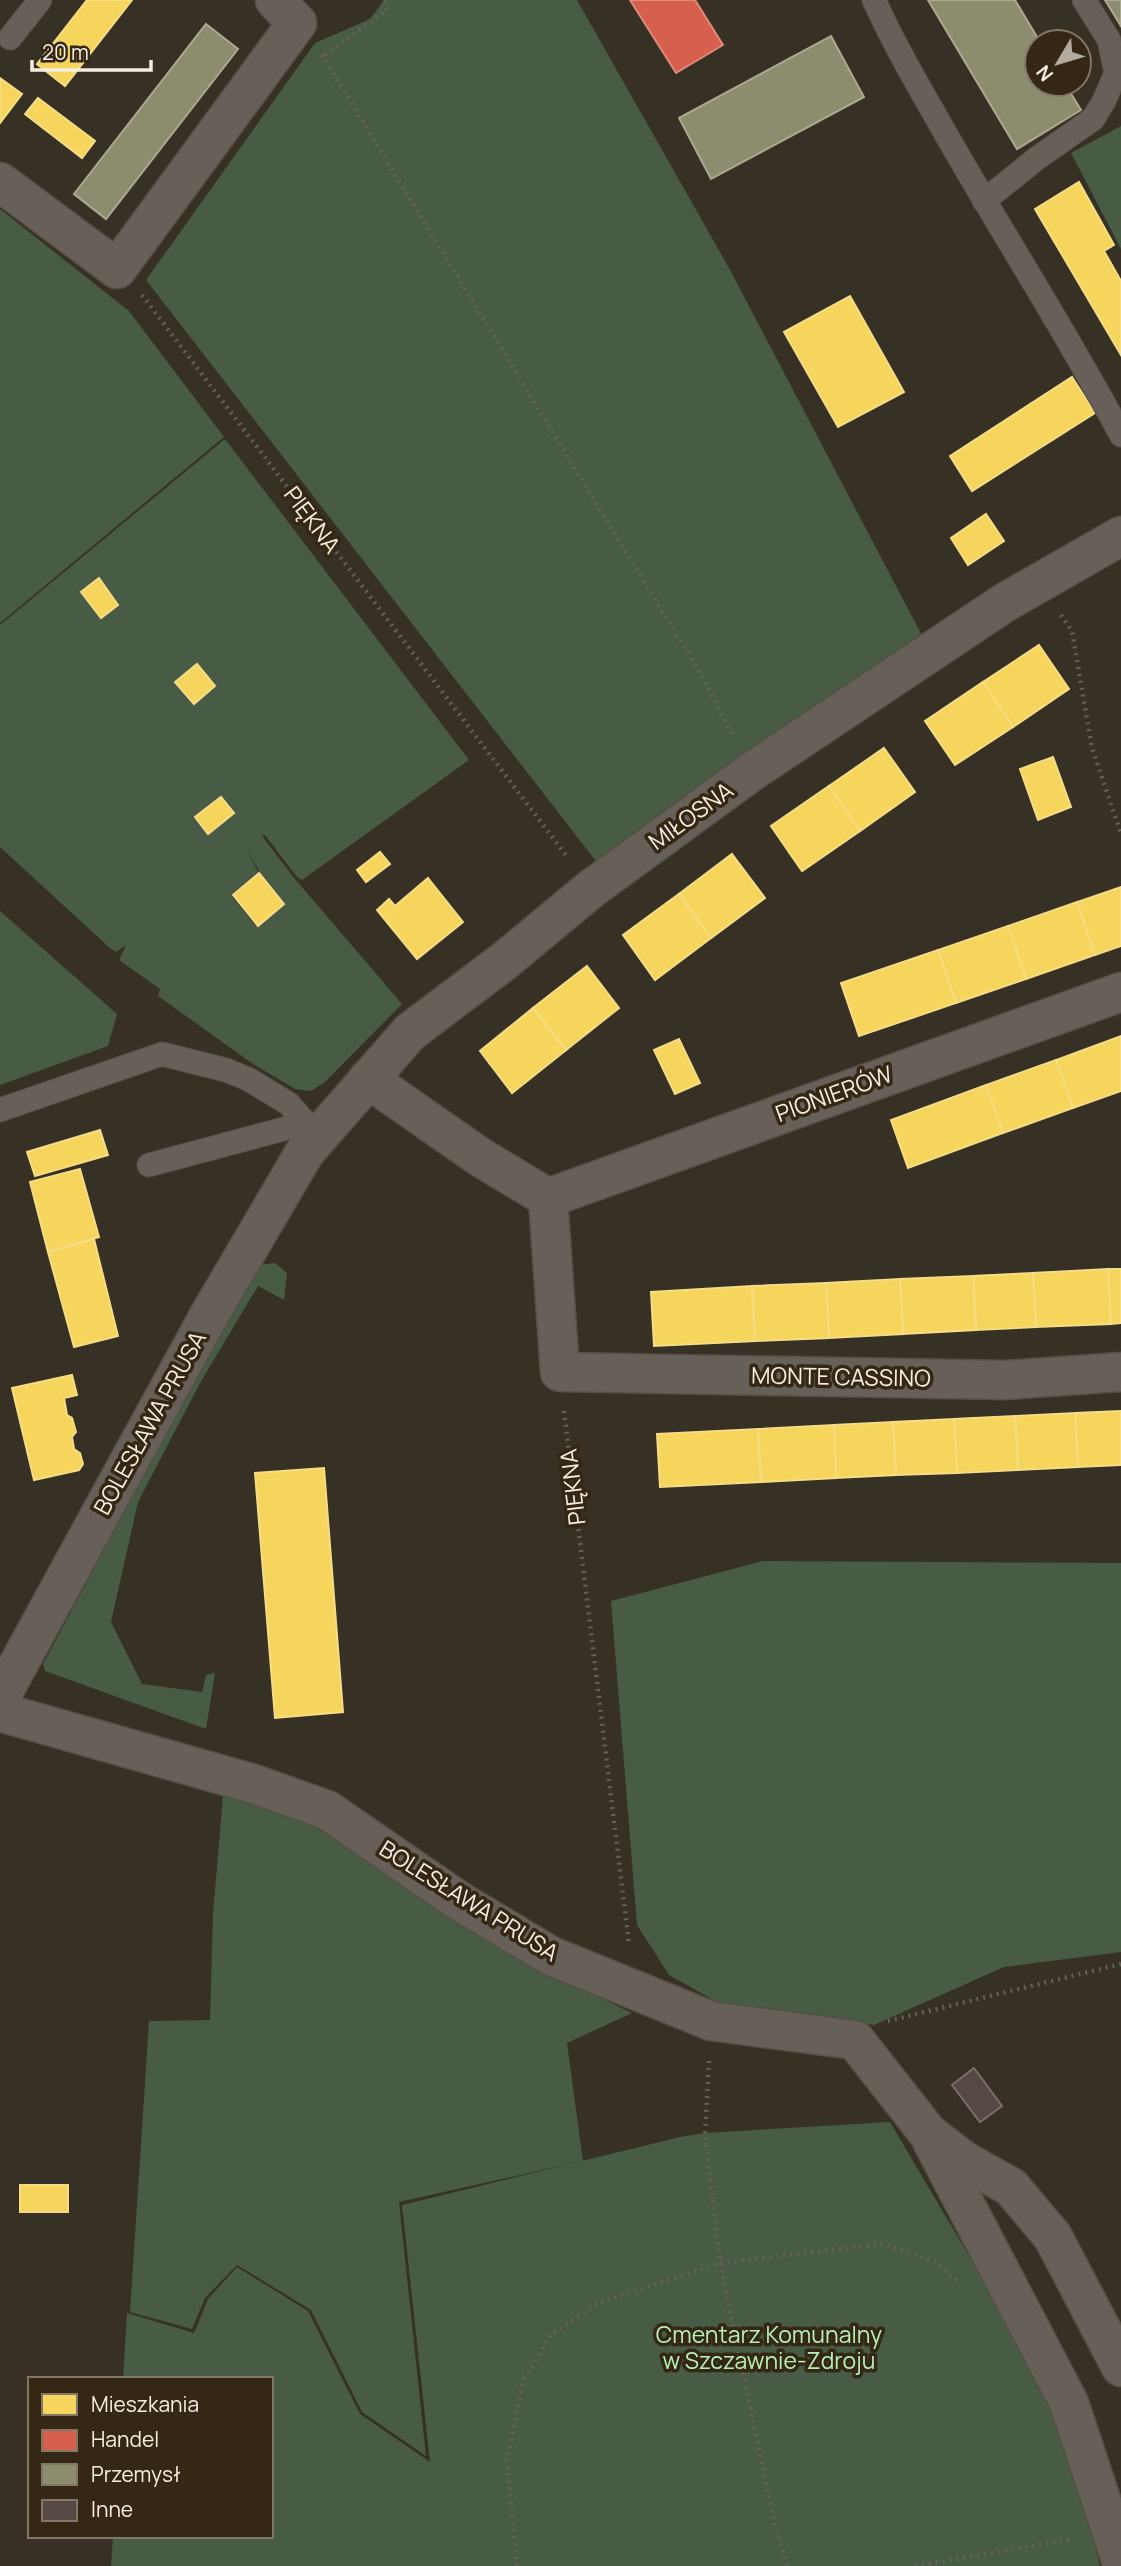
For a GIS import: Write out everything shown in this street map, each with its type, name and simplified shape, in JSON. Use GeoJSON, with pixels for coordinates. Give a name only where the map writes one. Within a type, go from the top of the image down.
{"type":"FeatureCollection","features":[{"type":"Feature","properties":{"kind":"street"},"geometry":{"type":"LineString","coordinates":[[0,182],[117,269],[286,11]]}},
{"type":"Feature","properties":{"kind":"street","name":"MIŁOSNA"},"geometry":{"type":"LineString","coordinates":[[306,1137],[368,1079],[410,1032],[503,962],[591,889],[751,772],[1004,603],[1121,536]]}},
{"type":"Feature","properties":{"kind":"street","name":"PIONIERÓW"},"geometry":{"type":"LineString","coordinates":[[548,1198],[1121,992]]}},
{"type":"Feature","properties":{"kind":"street"},"geometry":{"type":"LineString","coordinates":[[368,1079],[480,1157],[548,1198],[560,1372]]}},
{"type":"Feature","properties":{"kind":"street","name":"BOLESŁAWA PRUSA"},"geometry":{"type":"LineString","coordinates":[[0,1698],[306,1137]]}},
{"type":"Feature","properties":{"kind":"street","name":"MONTE CASSINO"},"geometry":{"type":"LineString","coordinates":[[560,1372],[1006,1380],[1121,1372]]}},
{"type":"Feature","properties":{"kind":"street","name":"BOLESŁAWA PRUSA"},"geometry":{"type":"LineString","coordinates":[[0,1712],[254,1784],[327,1810],[459,1901],[551,1956],[711,2021],[855,2040]]}},
{"type":"Feature","properties":{"kind":"street"},"geometry":{"type":"LineString","coordinates":[[855,2040],[928,2133],[1069,2403],[1117,2547]]}},
{"type":"Feature","properties":{"kind":"street"},"geometry":{"type":"LineString","coordinates":[[928,2133],[963,2160],[1011,2187],[1053,2237],[1121,2367]]}},
{"type":"Feature","properties":{"kind":"lane"},"geometry":{"type":"LineString","coordinates":[[10,38],[40,0]]}},
{"type":"Feature","properties":{"kind":"lane"},"geometry":{"type":"LineString","coordinates":[[874,0],[888,32],[984,201],[1087,371],[1121,435]]}},
{"type":"Feature","properties":{"kind":"lane"},"geometry":{"type":"LineString","coordinates":[[984,201],[1036,159],[1093,119],[1104,101],[1116,73],[1109,40],[1084,0]]}},
{"type":"Feature","properties":{"kind":"lane"},"geometry":{"type":"LineString","coordinates":[[0,1110],[162,1054],[226,1070],[248,1079],[289,1104],[306,1137],[149,1165]]}},
{"type":"Feature","properties":{"kind":"path"},"geometry":{"type":"LineString","coordinates":[[323,56],[387,10],[385,0]]}},
{"type":"Feature","properties":{"kind":"path"},"geometry":{"type":"LineString","coordinates":[[286,11],[323,56],[703,678],[751,772]]}},
{"type":"Feature","properties":{"kind":"path","name":"PIĘKNA"},"geometry":{"type":"LineString","coordinates":[[117,269],[141,294],[591,889]]}},
{"type":"Feature","properties":{"kind":"path"},"geometry":{"type":"LineString","coordinates":[[1038,583],[1072,631],[1092,748],[1121,834]]}},
{"type":"Feature","properties":{"kind":"path","name":"PIĘKNA"},"geometry":{"type":"LineString","coordinates":[[560,1372],[635,1990]]}},
{"type":"Feature","properties":{"kind":"path"},"geometry":{"type":"LineString","coordinates":[[855,2040],[874,2025],[1121,1964]]}},
{"type":"Feature","properties":{"kind":"path"},"geometry":{"type":"LineString","coordinates":[[711,2021],[705,2133],[720,2263],[787,2566]]}},
{"type":"Feature","properties":{"kind":"path"},"geometry":{"type":"LineString","coordinates":[[517,2566],[507,2461],[523,2382],[551,2334],[599,2303],[720,2263],[882,2244],[937,2262],[965,2288]]}},
{"type":"Feature","properties":{"kind":"path"},"geometry":{"type":"LineString","coordinates":[[915,2566],[1117,2547]]}},
{"type":"Feature","properties":{"kind":"green space"},"geometry":{"type":"Polygon","coordinates":[[[384,0],[577,0],[729,268],[927,645],[602,869],[146,280],[315,43],[370,19],[384,0]]]}},
{"type":"Feature","properties":{"kind":"green space"},"geometry":{"type":"Polygon","coordinates":[[[1121,126],[1121,249],[1071,153],[1121,126]]]}},
{"type":"Feature","properties":{"kind":"green space"},"geometry":{"type":"Polygon","coordinates":[[[0,209],[129,311],[224,437],[0,623],[0,209]]]}},
{"type":"Feature","properties":{"kind":"green space"},"geometry":{"type":"Polygon","coordinates":[[[225,439],[469,760],[302,880],[265,835],[262,836],[295,879],[402,1004],[325,1082],[311,1091],[295,1089],[253,1064],[158,996],[160,989],[119,960],[126,945],[116,952],[111,949],[0,847],[0,625],[225,439]],[[247,849],[258,872],[231,895],[257,927],[285,904],[259,871],[247,849]]]}},
{"type":"Feature","properties":{"kind":"green space"},"geometry":{"type":"Polygon","coordinates":[[[0,911],[117,1014],[108,1046],[0,1085],[0,911]]]}},
{"type":"Feature","properties":{"kind":"green space"},"geometry":{"type":"Polygon","coordinates":[[[275,1263],[287,1273],[284,1300],[258,1286],[200,1383],[138,1502],[111,1622],[142,1684],[202,1692],[206,1675],[215,1673],[206,1729],[45,1671],[43,1664],[259,1265],[275,1263]]]}},
{"type":"Feature","properties":{"kind":"green space"},"geometry":{"type":"Polygon","coordinates":[[[763,1561],[1121,1563],[1121,1952],[1004,1967],[874,2025],[724,2006],[669,1975],[637,1925],[611,1601],[763,1561]]]}},
{"type":"Feature","properties":{"kind":"green space"},"geometry":{"type":"Polygon","coordinates":[[[223,1796],[256,1802],[301,1817],[554,1976],[632,2013],[567,2043],[583,2161],[399,2202],[426,2456],[362,2412],[311,2310],[237,2265],[205,2298],[192,2329],[130,2312],[149,2021],[210,2020],[213,1914],[223,1796]]]}},
{"type":"Feature","properties":{"kind":"green space","name":"Cmentarz Komunalny w Szczawnie-Zdroju"},"geometry":{"type":"Polygon","coordinates":[[[890,2122],[991,2293],[1055,2418],[1087,2509],[1100,2566],[111,2566],[113,2538],[273,2538],[273,2377],[123,2377],[127,2313],[194,2333],[208,2299],[237,2267],[308,2311],[360,2414],[430,2462],[402,2205],[705,2133],[890,2122]]]}},
{"type":"Feature","properties":{"kind":"building: Mieszkania"},"geometry":{"type":"Polygon","coordinates":[[[87,0],[132,0],[65,86],[37,64],[87,0]]]}},
{"type":"Feature","properties":{"kind":"building: Mieszkania"},"geometry":{"type":"Polygon","coordinates":[[[0,78],[22,94],[0,123],[0,78]]]}},
{"type":"Feature","properties":{"kind":"building: Mieszkania"},"geometry":{"type":"Polygon","coordinates":[[[38,98],[95,141],[82,158],[25,114],[38,98]]]}},
{"type":"Feature","properties":{"kind":"building: Mieszkania"},"geometry":{"type":"Polygon","coordinates":[[[1079,182],[1114,245],[1104,251],[1121,281],[1121,355],[1035,209],[1079,182]]]}},
{"type":"Feature","properties":{"kind":"building: Mieszkania"},"geometry":{"type":"Polygon","coordinates":[[[850,296],[904,392],[838,427],[784,332],[850,296]]]}},
{"type":"Feature","properties":{"kind":"building: Mieszkania"},"geometry":{"type":"Polygon","coordinates":[[[1072,377],[1095,413],[972,491],[950,456],[1072,377]]]}},
{"type":"Feature","properties":{"kind":"building: Mieszkania"},"geometry":{"type":"Polygon","coordinates":[[[986,514],[1004,541],[968,565],[951,538],[986,514]]]}},
{"type":"Feature","properties":{"kind":"building: Mieszkania"},"geometry":{"type":"Polygon","coordinates":[[[99,578],[118,605],[101,618],[81,592],[99,578]]]}},
{"type":"Feature","properties":{"kind":"building: Mieszkania"},"geometry":{"type":"Polygon","coordinates":[[[1039,645],[1069,689],[1013,727],[983,682],[1039,645]]]}},
{"type":"Feature","properties":{"kind":"building: Mieszkania"},"geometry":{"type":"Polygon","coordinates":[[[197,664],[215,686],[194,704],[175,682],[197,664]]]}},
{"type":"Feature","properties":{"kind":"building: Mieszkania"},"geometry":{"type":"Polygon","coordinates":[[[983,682],[1013,727],[955,765],[925,721],[983,682]]]}},
{"type":"Feature","properties":{"kind":"building: Mieszkania"},"geometry":{"type":"Polygon","coordinates":[[[884,748],[915,792],[860,831],[829,786],[884,748]]]}},
{"type":"Feature","properties":{"kind":"building: Mieszkania"},"geometry":{"type":"Polygon","coordinates":[[[1053,757],[1071,807],[1038,820],[1020,769],[1053,757]]]}},
{"type":"Feature","properties":{"kind":"building: Mieszkania"},"geometry":{"type":"Polygon","coordinates":[[[829,786],[860,831],[802,871],[771,826],[829,786]]]}},
{"type":"Feature","properties":{"kind":"building: Mieszkania"},"geometry":{"type":"Polygon","coordinates":[[[221,797],[234,813],[208,834],[195,817],[221,797]]]}},
{"type":"Feature","properties":{"kind":"building: Mieszkania"},"geometry":{"type":"Polygon","coordinates":[[[380,852],[390,864],[366,882],[357,870],[380,852]]]}},
{"type":"Feature","properties":{"kind":"building: Mieszkania"},"geometry":{"type":"Polygon","coordinates":[[[732,854],[765,898],[711,938],[679,894],[732,854]]]}},
{"type":"Feature","properties":{"kind":"building: Mieszkania"},"geometry":{"type":"Polygon","coordinates":[[[259,873],[284,904],[258,926],[233,895],[259,873]]]}},
{"type":"Feature","properties":{"kind":"building: Mieszkania"},"geometry":{"type":"Polygon","coordinates":[[[428,878],[463,922],[417,959],[377,910],[389,899],[395,906],[428,878]]]}},
{"type":"Feature","properties":{"kind":"building: Mieszkania"},"geometry":{"type":"Polygon","coordinates":[[[1121,887],[1121,946],[1095,955],[1077,902],[1121,887]]]}},
{"type":"Feature","properties":{"kind":"building: Mieszkania"},"geometry":{"type":"Polygon","coordinates":[[[679,894],[711,938],[655,980],[623,935],[679,894]]]}},
{"type":"Feature","properties":{"kind":"building: Mieszkania"},"geometry":{"type":"Polygon","coordinates":[[[1077,902],[1095,955],[1026,979],[1008,926],[1077,902]]]}},
{"type":"Feature","properties":{"kind":"building: Mieszkania"},"geometry":{"type":"Polygon","coordinates":[[[1008,926],[1026,979],[956,1003],[938,950],[1008,926]]]}},
{"type":"Feature","properties":{"kind":"building: Mieszkania"},"geometry":{"type":"Polygon","coordinates":[[[938,950],[956,1003],[859,1036],[841,983],[938,950]]]}},
{"type":"Feature","properties":{"kind":"building: Mieszkania"},"geometry":{"type":"Polygon","coordinates":[[[587,966],[619,1008],[566,1050],[533,1008],[587,966]]]}},
{"type":"Feature","properties":{"kind":"building: Mieszkania"},"geometry":{"type":"Polygon","coordinates":[[[533,1008],[566,1050],[512,1093],[480,1051],[533,1008]]]}},
{"type":"Feature","properties":{"kind":"building: Mieszkania"},"geometry":{"type":"Polygon","coordinates":[[[1121,1036],[1121,1091],[1073,1108],[1056,1060],[1121,1036]]]}},
{"type":"Feature","properties":{"kind":"building: Mieszkania"},"geometry":{"type":"Polygon","coordinates":[[[679,1039],[700,1083],[675,1094],[654,1050],[679,1039]]]}},
{"type":"Feature","properties":{"kind":"building: Mieszkania"},"geometry":{"type":"Polygon","coordinates":[[[1056,1060],[1073,1108],[1003,1133],[986,1085],[1056,1060]]]}},
{"type":"Feature","properties":{"kind":"building: Mieszkania"},"geometry":{"type":"Polygon","coordinates":[[[986,1085],[1003,1133],[908,1168],[891,1120],[986,1085]]]}},
{"type":"Feature","properties":{"kind":"building: Mieszkania"},"geometry":{"type":"Polygon","coordinates":[[[100,1130],[108,1155],[35,1176],[27,1152],[100,1130]]]}},
{"type":"Feature","properties":{"kind":"building: Mieszkania"},"geometry":{"type":"Polygon","coordinates":[[[80,1169],[99,1237],[48,1252],[30,1182],[80,1169]]]}},
{"type":"Feature","properties":{"kind":"building: Mieszkania"},"geometry":{"type":"Polygon","coordinates":[[[94,1239],[118,1336],[74,1347],[48,1252],[94,1239]]]}},
{"type":"Feature","properties":{"kind":"building: Mieszkania"},"geometry":{"type":"Polygon","coordinates":[[[1108,1269],[1111,1324],[1036,1327],[1033,1273],[1108,1269]]]}},
{"type":"Feature","properties":{"kind":"building: Mieszkania"},"geometry":{"type":"Polygon","coordinates":[[[1108,1269],[1121,1269],[1121,1323],[1111,1324],[1108,1269]]]}},
{"type":"Feature","properties":{"kind":"building: Mieszkania"},"geometry":{"type":"Polygon","coordinates":[[[1033,1273],[1036,1327],[976,1330],[973,1276],[1033,1273]]]}},
{"type":"Feature","properties":{"kind":"building: Mieszkania"},"geometry":{"type":"Polygon","coordinates":[[[973,1276],[976,1330],[903,1334],[900,1279],[973,1276]]]}},
{"type":"Feature","properties":{"kind":"building: Mieszkania"},"geometry":{"type":"Polygon","coordinates":[[[900,1279],[903,1334],[829,1338],[826,1283],[900,1279]]]}},
{"type":"Feature","properties":{"kind":"building: Mieszkania"},"geometry":{"type":"Polygon","coordinates":[[[826,1283],[829,1338],[755,1341],[752,1286],[826,1283]]]}},
{"type":"Feature","properties":{"kind":"building: Mieszkania"},"geometry":{"type":"Polygon","coordinates":[[[752,1286],[755,1341],[654,1346],[651,1292],[752,1286]]]}},
{"type":"Feature","properties":{"kind":"building: Mieszkania"},"geometry":{"type":"Polygon","coordinates":[[[72,1375],[77,1395],[64,1398],[67,1415],[72,1418],[76,1432],[72,1437],[74,1449],[80,1453],[83,1464],[79,1470],[34,1480],[12,1388],[72,1375]]]}},
{"type":"Feature","properties":{"kind":"building: Mieszkania"},"geometry":{"type":"Polygon","coordinates":[[[1121,1411],[1121,1465],[1078,1467],[1075,1413],[1121,1411]]]}},
{"type":"Feature","properties":{"kind":"building: Mieszkania"},"geometry":{"type":"Polygon","coordinates":[[[1075,1413],[1078,1467],[1018,1470],[1015,1416],[1075,1413]]]}},
{"type":"Feature","properties":{"kind":"building: Mieszkania"},"geometry":{"type":"Polygon","coordinates":[[[1015,1416],[1018,1470],[957,1473],[954,1419],[1015,1416]]]}},
{"type":"Feature","properties":{"kind":"building: Mieszkania"},"geometry":{"type":"Polygon","coordinates":[[[954,1419],[957,1473],[896,1475],[893,1422],[954,1419]]]}},
{"type":"Feature","properties":{"kind":"building: Mieszkania"},"geometry":{"type":"Polygon","coordinates":[[[893,1422],[896,1475],[836,1478],[834,1425],[893,1422]]]}},
{"type":"Feature","properties":{"kind":"building: Mieszkania"},"geometry":{"type":"Polygon","coordinates":[[[834,1425],[836,1478],[761,1482],[758,1429],[834,1425]]]}},
{"type":"Feature","properties":{"kind":"building: Mieszkania"},"geometry":{"type":"Polygon","coordinates":[[[758,1429],[761,1482],[660,1487],[657,1434],[758,1429]]]}},
{"type":"Feature","properties":{"kind":"building: Mieszkania"},"geometry":{"type":"Polygon","coordinates":[[[324,1468],[343,1712],[275,1718],[255,1473],[324,1468]]]}},
{"type":"Feature","properties":{"kind":"building: Mieszkania"},"geometry":{"type":"Polygon","coordinates":[[[20,2185],[68,2185],[68,2212],[20,2212],[20,2185]]]}},
{"type":"Feature","properties":{"kind":"building: Handel"},"geometry":{"type":"Polygon","coordinates":[[[630,0],[695,0],[723,45],[676,73],[630,0]]]}},
{"type":"Feature","properties":{"kind":"building: Przemysł"},"geometry":{"type":"Polygon","coordinates":[[[928,0],[1015,0],[1032,28],[1023,28],[1023,98],[1074,98],[1081,110],[1017,149],[928,0]]]}},
{"type":"Feature","properties":{"kind":"building: Przemysł"},"geometry":{"type":"Polygon","coordinates":[[[1105,0],[1121,0],[1121,26],[1105,0]]]}},
{"type":"Feature","properties":{"kind":"building: Przemysł"},"geometry":{"type":"Polygon","coordinates":[[[206,24],[238,49],[106,219],[74,194],[206,24]]]}},
{"type":"Feature","properties":{"kind":"building: Przemysł"},"geometry":{"type":"Polygon","coordinates":[[[831,36],[864,97],[711,179],[679,118],[831,36]]]}},
{"type":"Feature","properties":{"kind":"building: Inne"},"geometry":{"type":"Polygon","coordinates":[[[974,2068],[1002,2106],[980,2122],[952,2085],[974,2068]]]}}]}
